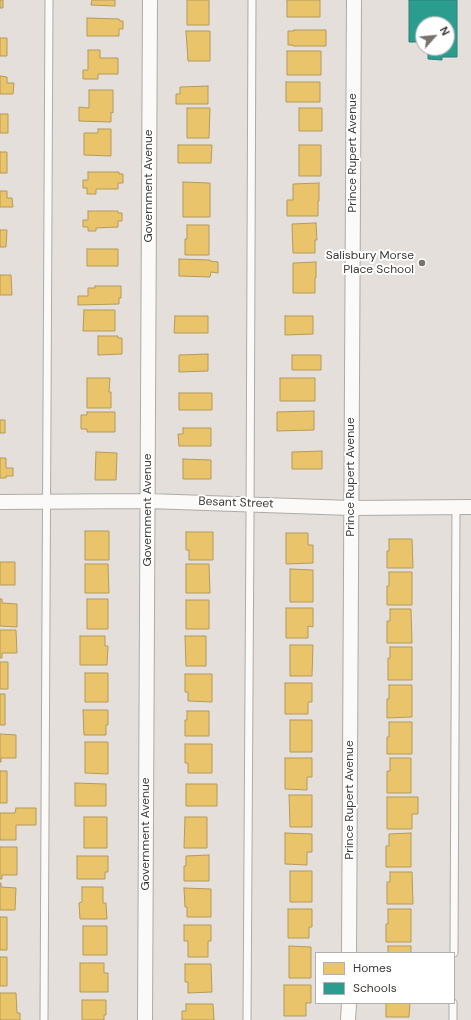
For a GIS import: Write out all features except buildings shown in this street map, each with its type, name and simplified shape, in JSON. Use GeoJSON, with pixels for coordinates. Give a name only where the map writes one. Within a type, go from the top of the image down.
{"type":"FeatureCollection","features":[{"type":"Feature","properties":{"kind":"street","name":"Government Avenue"},"geometry":{"type":"LineString","coordinates":[[145,1020],[150,0]]}},
{"type":"Feature","properties":{"kind":"street","name":"Prince Rupert Avenue"},"geometry":{"type":"LineString","coordinates":[[349,952],[354,0]]}},
{"type":"Feature","properties":{"kind":"street","name":"Besant Street"},"geometry":{"type":"LineString","coordinates":[[0,502],[148,501],[351,508],[471,507]]}},
{"type":"Feature","properties":{"kind":"street"},"geometry":{"type":"LineString","coordinates":[[348,1004],[348,1020]]}},
{"type":"Feature","properties":{"kind":"lane"},"geometry":{"type":"LineString","coordinates":[[44,1020],[49,0]]}},
{"type":"Feature","properties":{"kind":"lane"},"geometry":{"type":"LineString","coordinates":[[247,1020],[252,0]]}},
{"type":"Feature","properties":{"kind":"lane"},"geometry":{"type":"LineString","coordinates":[[454,952],[456,507]]}},
{"type":"Feature","properties":{"kind":"lane"},"geometry":{"type":"LineString","coordinates":[[453,1004],[453,1020]]}},
{"type":"Feature","properties":{"kind":"place","name":"Salisbury Morse Place School"},"geometry":{"type":"Point","coordinates":[422,263]}}]}
